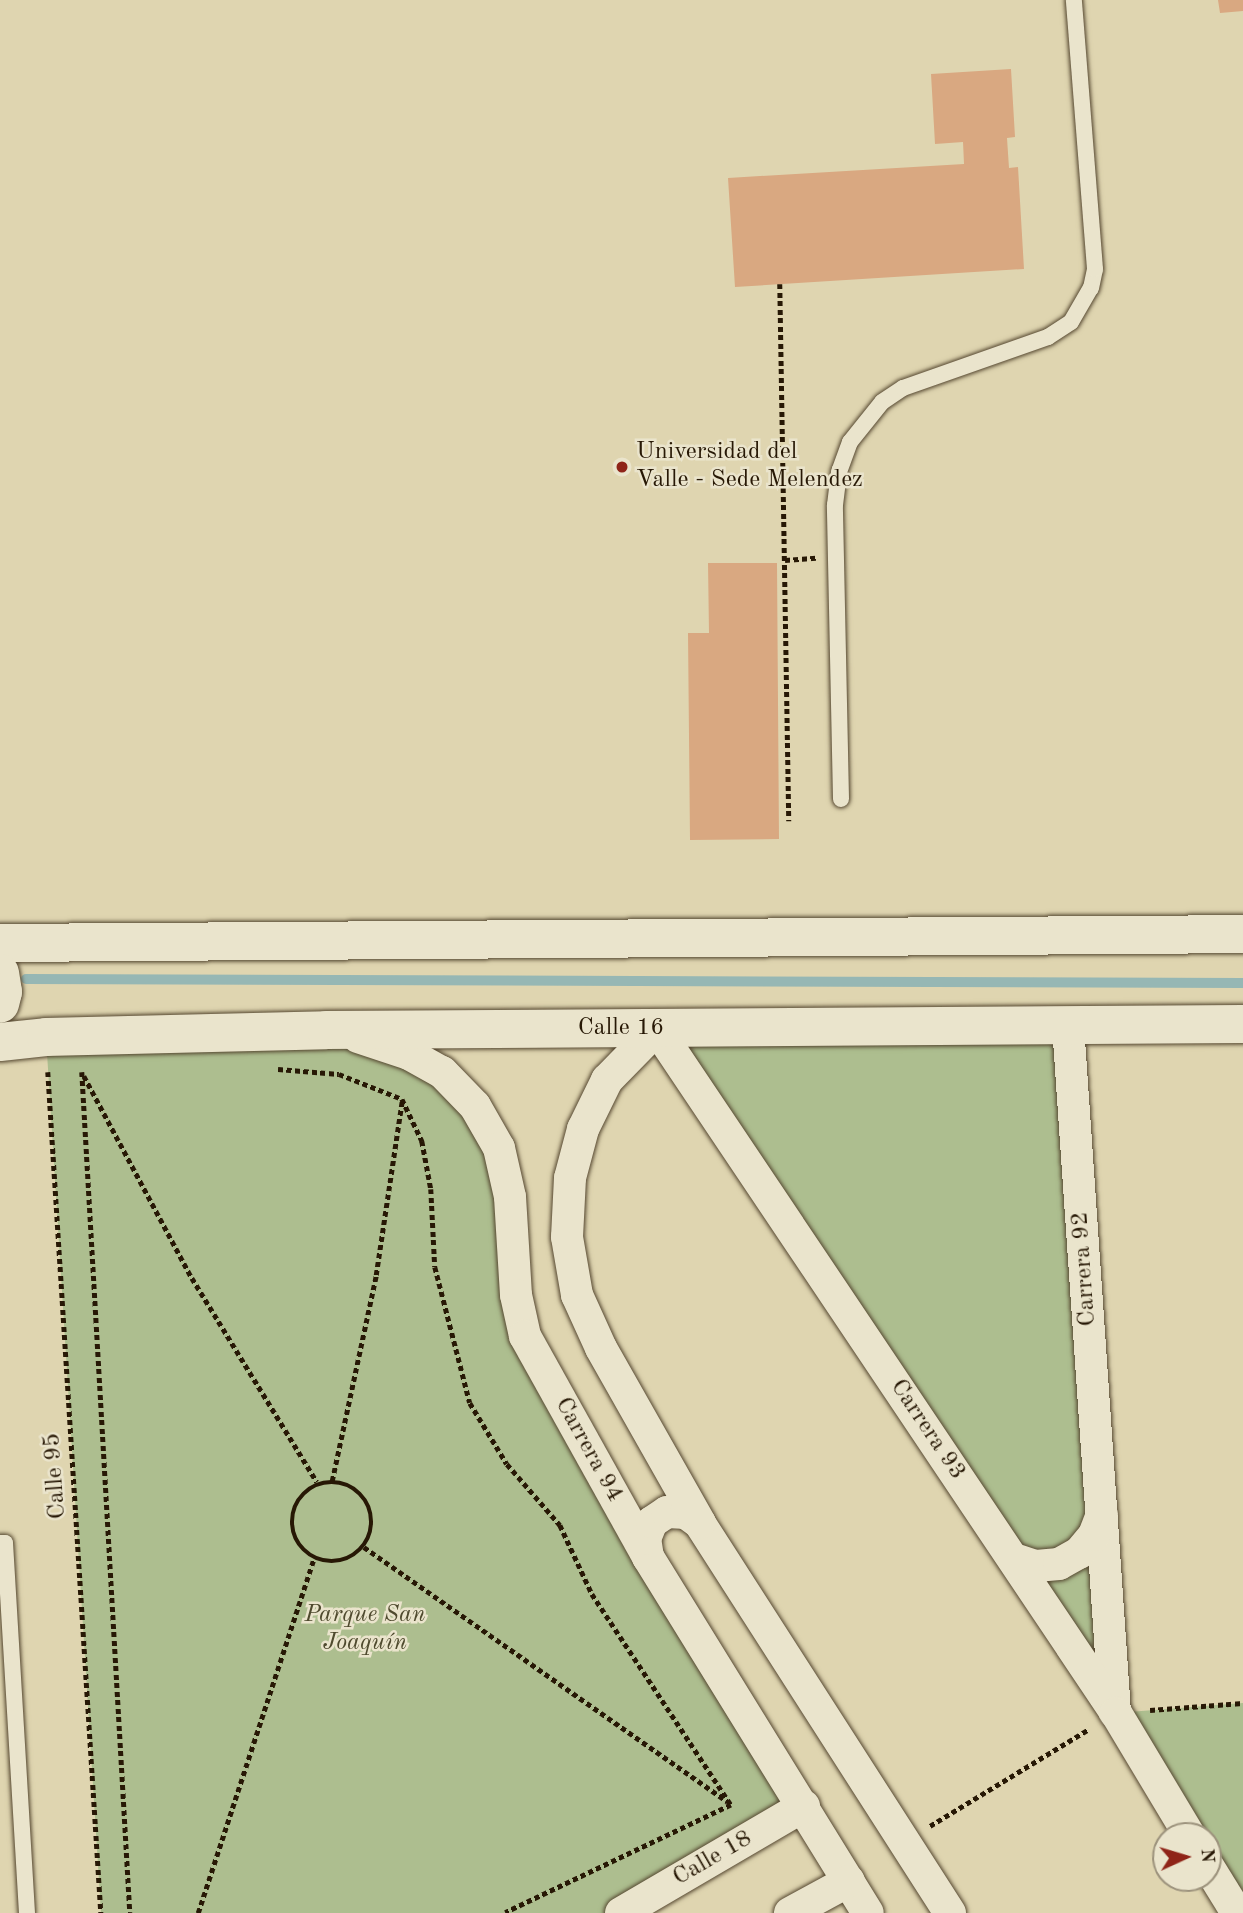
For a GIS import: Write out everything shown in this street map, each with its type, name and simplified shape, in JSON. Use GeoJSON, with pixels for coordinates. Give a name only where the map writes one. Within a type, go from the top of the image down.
{"type":"FeatureCollection","features":[{"type":"Feature","properties":{"kind":"street"},"geometry":{"type":"LineString","coordinates":[[0,943],[1243,934]]}},
{"type":"Feature","properties":{"kind":"street"},"geometry":{"type":"LineString","coordinates":[[0,973],[3,992],[0,1004]]}},
{"type":"Feature","properties":{"kind":"street","name":"Calle 16"},"geometry":{"type":"LineString","coordinates":[[0,1042],[46,1037],[326,1030],[1243,1024]]}},
{"type":"Feature","properties":{"kind":"street","name":"Carrera 92"},"geometry":{"type":"LineString","coordinates":[[1068,1025],[1115,1713]]}},
{"type":"Feature","properties":{"kind":"street"},"geometry":{"type":"LineString","coordinates":[[657,1029],[607,1080],[583,1129],[570,1178],[567,1237],[578,1295],[601,1348],[700,1523],[950,1913]]}},
{"type":"Feature","properties":{"kind":"street","name":"Carrera 93"},"geometry":{"type":"LineString","coordinates":[[657,1029],[1014,1559],[1115,1713],[1181,1822]]}},
{"type":"Feature","properties":{"kind":"street","name":"Carrera 94"},"geometry":{"type":"LineString","coordinates":[[326,1030],[378,1041],[409,1054],[442,1072],[475,1106],[499,1148],[502,1160],[510,1197],[516,1295],[525,1336],[648,1557],[868,1913]]}},
{"type":"Feature","properties":{"kind":"street"},"geometry":{"type":"LineString","coordinates":[[648,1557],[645,1539],[652,1522],[667,1512],[685,1513],[700,1523]]}},
{"type":"Feature","properties":{"kind":"street"},"geometry":{"type":"LineString","coordinates":[[1014,1559],[1036,1566],[1059,1564],[1069,1559],[1079,1553],[1094,1535],[1102,1514]]}},
{"type":"Feature","properties":{"kind":"street","name":"Calle 18"},"geometry":{"type":"LineString","coordinates":[[621,1913],[804,1806]]}},
{"type":"Feature","properties":{"kind":"street"},"geometry":{"type":"LineString","coordinates":[[790,1913],[849,1881]]}},
{"type":"Feature","properties":{"kind":"street"},"geometry":{"type":"LineString","coordinates":[[1222,1889],[1237,1913]]}},
{"type":"Feature","properties":{"kind":"lane"},"geometry":{"type":"LineString","coordinates":[[841,799],[835,505],[839,472],[850,442],[873,411],[903,388],[1048,337],[1071,322],[1091,288],[1095,269],[1074,0]]}},
{"type":"Feature","properties":{"kind":"lane"},"geometry":{"type":"LineString","coordinates":[[0,1543],[5,1543],[27,1913]]}},
{"type":"Feature","properties":{"kind":"path"},"geometry":{"type":"LineString","coordinates":[[780,284],[789,821]]}},
{"type":"Feature","properties":{"kind":"path","name":"Calle 95"},"geometry":{"type":"LineString","coordinates":[[46,1037],[101,1913]]}},
{"type":"Feature","properties":{"kind":"path"},"geometry":{"type":"LineString","coordinates":[[269,1068],[339,1074],[402,1099],[422,1140],[431,1189],[435,1267],[470,1403],[507,1464],[560,1525],[592,1594],[731,1805]]}},
{"type":"Feature","properties":{"kind":"path"},"geometry":{"type":"LineString","coordinates":[[82,1072],[91,1072]]}},
{"type":"Feature","properties":{"kind":"path"},"geometry":{"type":"LineString","coordinates":[[82,1072],[192,1278],[317,1482]]}},
{"type":"Feature","properties":{"kind":"path"},"geometry":{"type":"LineString","coordinates":[[82,1072],[130,1913]]}},
{"type":"Feature","properties":{"kind":"path"},"geometry":{"type":"LineString","coordinates":[[332,1481],[376,1275],[402,1099]]}},
{"type":"Feature","properties":{"kind":"path"},"geometry":{"type":"LineString","coordinates":[[332,1481],[347,1483],[369,1504],[373,1518],[371,1534],[364,1547],[354,1557],[341,1562],[314,1558],[302,1550],[294,1538],[291,1523],[300,1496],[317,1482],[332,1481]]}},
{"type":"Feature","properties":{"kind":"path"},"geometry":{"type":"LineString","coordinates":[[364,1547],[731,1805]]}},
{"type":"Feature","properties":{"kind":"path"},"geometry":{"type":"LineString","coordinates":[[198,1913],[314,1558]]}},
{"type":"Feature","properties":{"kind":"path"},"geometry":{"type":"LineString","coordinates":[[904,1842],[1115,1713],[1243,1703]]}},
{"type":"Feature","properties":{"kind":"path"},"geometry":{"type":"LineString","coordinates":[[505,1913],[731,1805]]}},
{"type":"Feature","properties":{"kind":"green space"},"geometry":{"type":"Polygon","coordinates":[[[1068,1025],[1116,1713],[1243,1703],[1243,1913],[1222,1885],[1222,1822],[1181,1822],[657,1029],[1068,1025]]]}},
{"type":"Feature","properties":{"kind":"green space","name":"Parque San Joaquín"},"geometry":{"type":"Polygon","coordinates":[[[46,1037],[378,1041],[475,1106],[516,1295],[804,1806],[621,1913],[101,1913],[46,1037]]]}},
{"type":"Feature","properties":{"kind":"building"},"geometry":{"type":"Polygon","coordinates":[[[1218,0],[1243,0],[1243,11],[1220,13],[1218,0]]]}},
{"type":"Feature","properties":{"kind":"building"},"geometry":{"type":"Polygon","coordinates":[[[1011,69],[1015,137],[1007,138],[1009,168],[1018,167],[1024,269],[735,287],[728,178],[964,164],[963,142],[935,144],[931,74],[1011,69]]]}},
{"type":"Feature","properties":{"kind":"building"},"geometry":{"type":"Polygon","coordinates":[[[708,563],[777,563],[779,839],[690,840],[688,633],[709,633],[708,563]]]}},
{"type":"Feature","properties":{"kind":"waterway"},"geometry":{"type":"LineString","coordinates":[[26,979],[1243,983]]}},
{"type":"Feature","properties":{"kind":"place","name":"Universidad del Valle - Sede Melendez"},"geometry":{"type":"Point","coordinates":[622,467]}}]}
